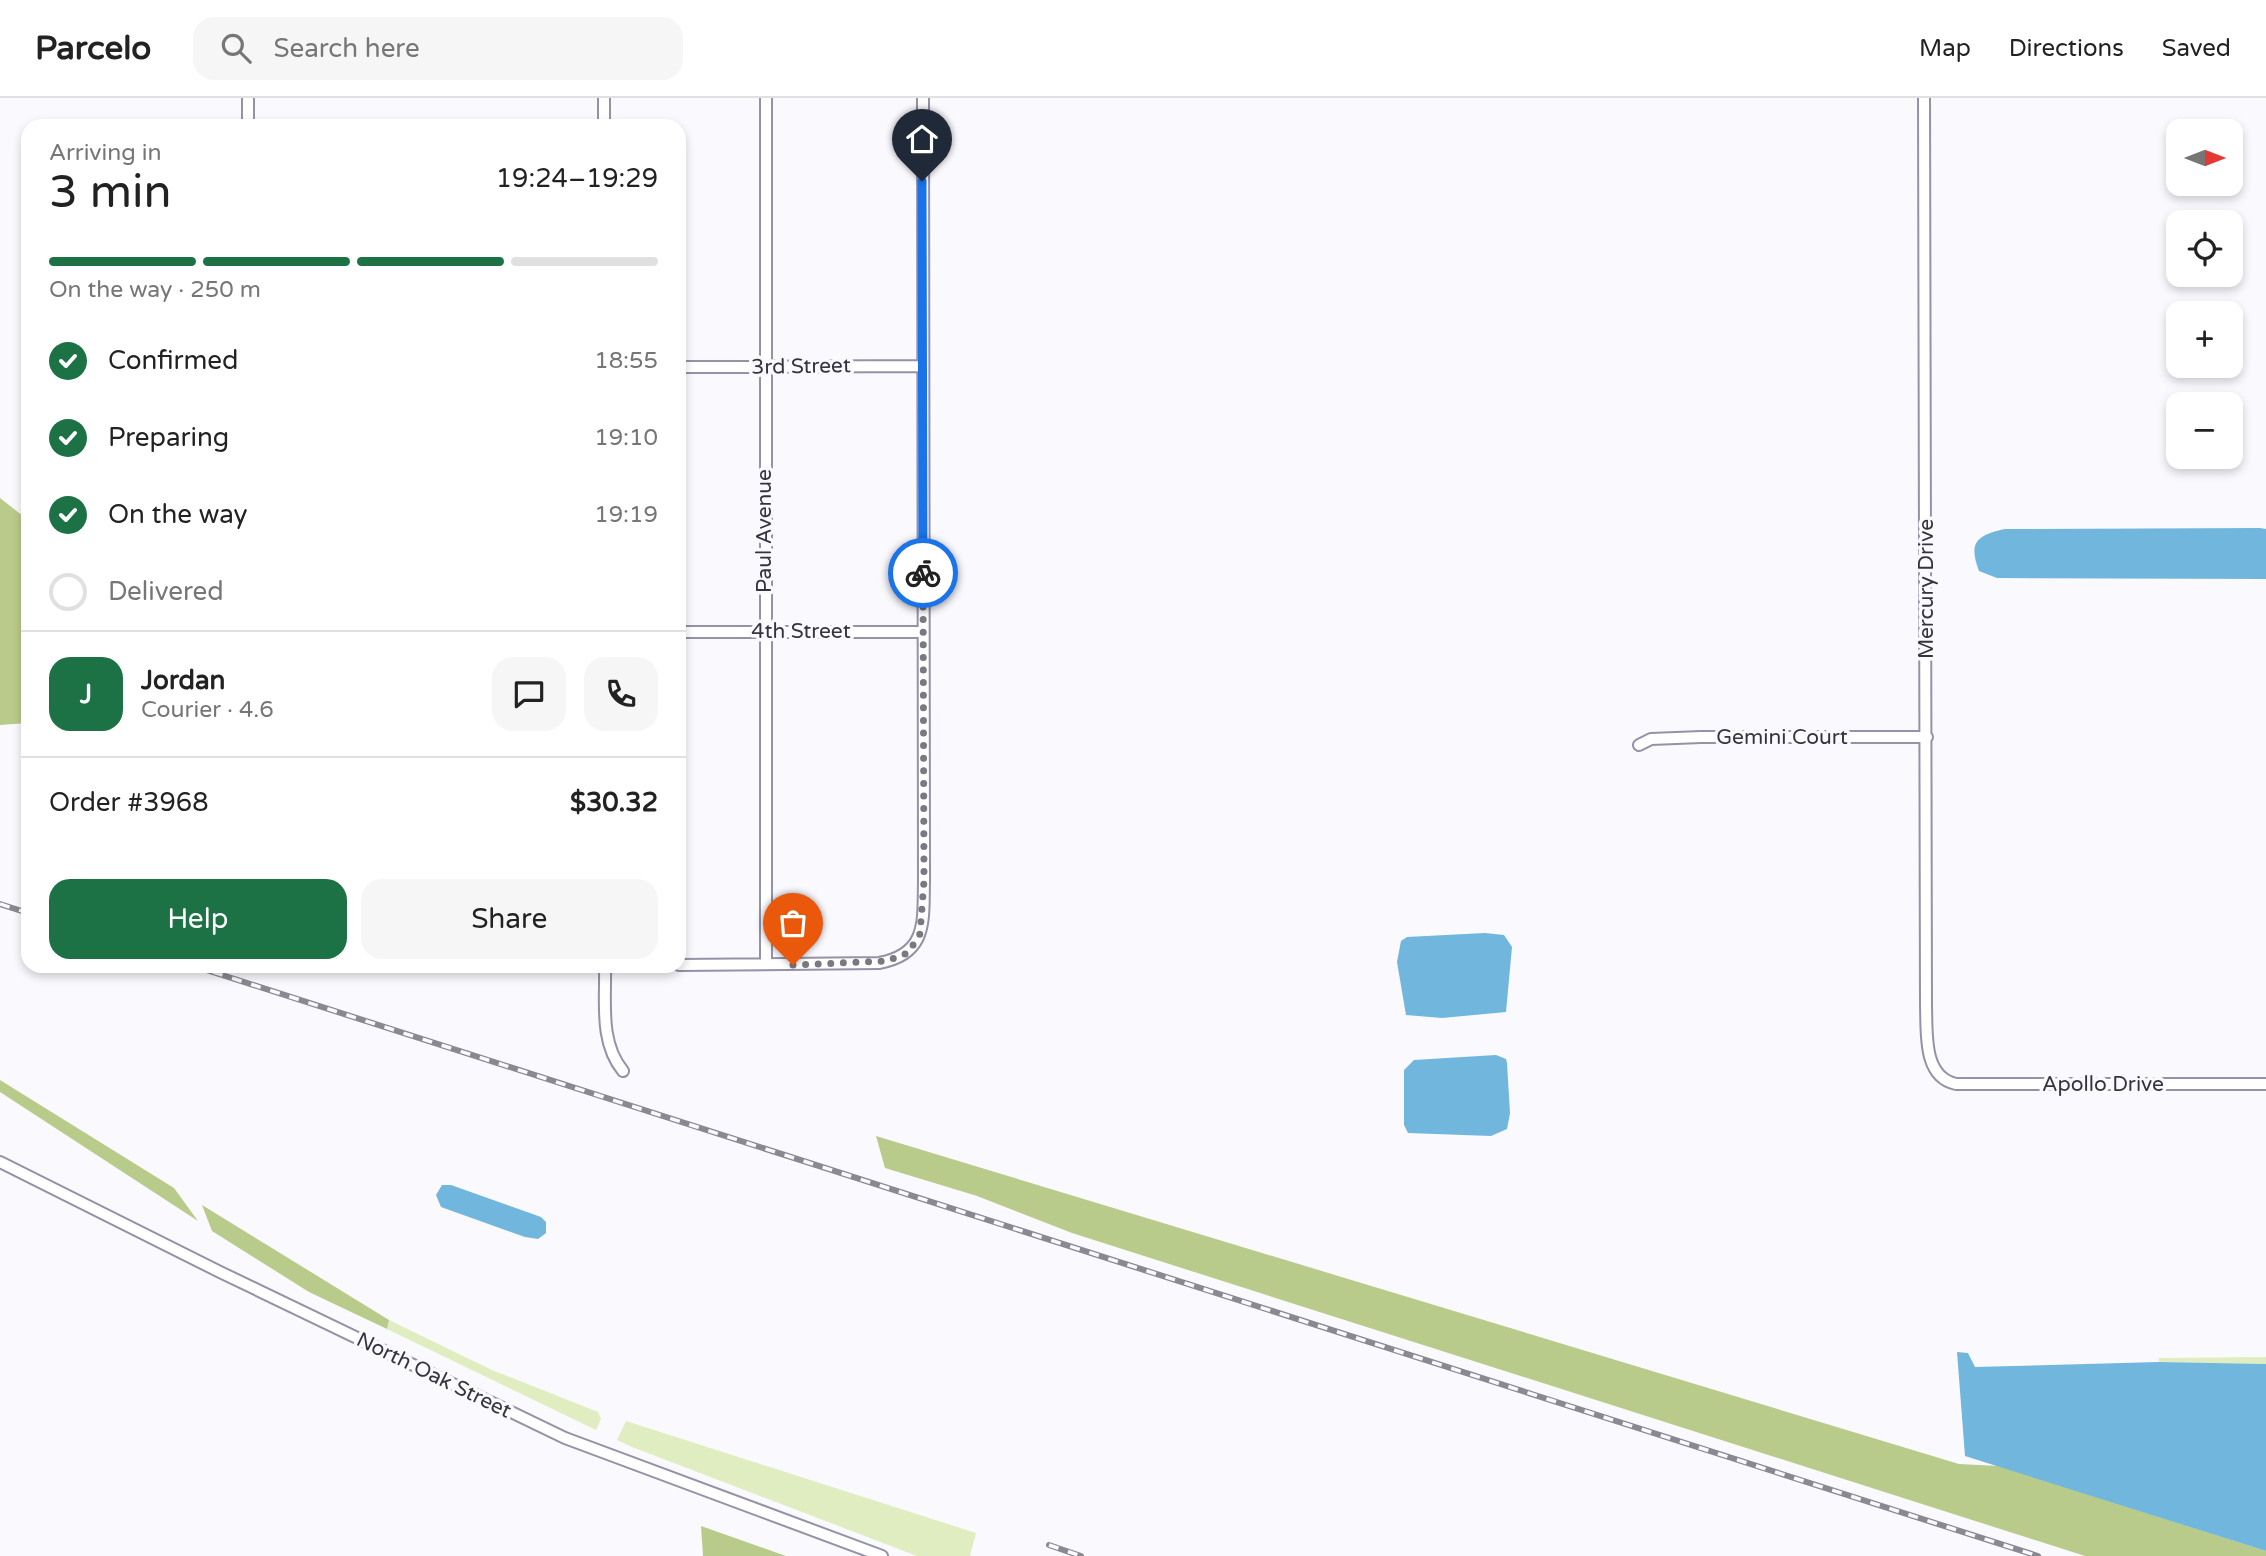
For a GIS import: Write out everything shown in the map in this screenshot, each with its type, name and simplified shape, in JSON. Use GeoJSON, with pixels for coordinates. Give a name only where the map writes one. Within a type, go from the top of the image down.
{"type":"FeatureCollection","features":[{"type":"Feature","properties":{"kind":"street"},"geometry":{"type":"LineString","coordinates":[[248,98],[248,119]]}},
{"type":"Feature","properties":{"kind":"street"},"geometry":{"type":"LineString","coordinates":[[604,98],[604,119]]}},
{"type":"Feature","properties":{"kind":"street","name":"Paul Avenue"},"geometry":{"type":"LineString","coordinates":[[766,98],[766,964]]}},
{"type":"Feature","properties":{"kind":"street"},"geometry":{"type":"LineString","coordinates":[[686,965],[879,963],[901,957],[913,947],[923,919],[923,98]]}},
{"type":"Feature","properties":{"kind":"street","name":"Mercury Drive"},"geometry":{"type":"LineString","coordinates":[[1924,98],[1927,1031],[1931,1063],[1941,1078]]}},
{"type":"Feature","properties":{"kind":"street","name":"3rd Street"},"geometry":{"type":"LineString","coordinates":[[686,367],[923,366]]}},
{"type":"Feature","properties":{"kind":"street","name":"4th Street"},"geometry":{"type":"LineString","coordinates":[[686,632],[923,632]]}},
{"type":"Feature","properties":{"kind":"street","name":"Gemini Court"},"geometry":{"type":"LineString","coordinates":[[1639,745],[1651,739],[1707,737],[1927,737]]}},
{"type":"Feature","properties":{"kind":"street"},"geometry":{"type":"LineString","coordinates":[[605,973],[607,1037],[615,1061],[624,1071]]}},
{"type":"Feature","properties":{"kind":"street","name":"Apollo Drive"},"geometry":{"type":"LineString","coordinates":[[1941,1078],[1956,1084],[2266,1084]]}},
{"type":"Feature","properties":{"kind":"street","name":"North Oak Street"},"geometry":{"type":"LineString","coordinates":[[0,1162],[220,1272],[565,1438],[882,1556]]}},
{"type":"Feature","properties":{"kind":"green space"},"geometry":{"type":"Polygon","coordinates":[[[0,498],[21,514],[21,724],[0,725],[0,498]]]}},
{"type":"Feature","properties":{"kind":"green space"},"geometry":{"type":"Polygon","coordinates":[[[0,1080],[174,1188],[198,1221],[0,1092],[0,1080]]]}},
{"type":"Feature","properties":{"kind":"green space"},"geometry":{"type":"Polygon","coordinates":[[[876,1136],[1959,1464],[1999,1466],[2266,1551],[2266,1556],[2085,1556],[1072,1233],[977,1196],[885,1168],[876,1136]]]}},
{"type":"Feature","properties":{"kind":"green space"},"geometry":{"type":"Polygon","coordinates":[[[202,1205],[389,1320],[387,1329],[309,1292],[212,1231],[202,1205]]]}},
{"type":"Feature","properties":{"kind":"green space"},"geometry":{"type":"Polygon","coordinates":[[[389,1320],[492,1370],[598,1412],[601,1419],[596,1430],[387,1329],[389,1320]]]}},
{"type":"Feature","properties":{"kind":"green space"},"geometry":{"type":"Polygon","coordinates":[[[2266,1357],[2266,1364],[2159,1362],[2159,1358],[2266,1357]]]}},
{"type":"Feature","properties":{"kind":"green space"},"geometry":{"type":"Polygon","coordinates":[[[626,1421],[976,1533],[970,1556],[917,1556],[632,1447],[617,1440],[626,1421]]]}},
{"type":"Feature","properties":{"kind":"green space"},"geometry":{"type":"Polygon","coordinates":[[[701,1526],[786,1556],[703,1556],[701,1526]]]}},
{"type":"Feature","properties":{"kind":"water"},"geometry":{"type":"Polygon","coordinates":[[[2005,529],[2266,529],[2266,579],[1997,578],[1979,571],[1974,553],[1977,541],[1982,537],[2005,529]]]}},
{"type":"Feature","properties":{"kind":"water"},"geometry":{"type":"Polygon","coordinates":[[[1485,933],[1504,935],[1512,947],[1506,1012],[1442,1018],[1406,1015],[1397,962],[1401,941],[1407,937],[1485,933]]]}},
{"type":"Feature","properties":{"kind":"water"},"geometry":{"type":"Polygon","coordinates":[[[1496,1055],[1506,1059],[1507,1063],[1510,1113],[1507,1129],[1491,1136],[1408,1133],[1404,1125],[1404,1070],[1414,1060],[1496,1055]]]}},
{"type":"Feature","properties":{"kind":"water"},"geometry":{"type":"Polygon","coordinates":[[[442,1185],[451,1185],[541,1217],[546,1222],[546,1233],[538,1239],[525,1237],[441,1207],[436,1195],[442,1185]]]}},
{"type":"Feature","properties":{"kind":"water"},"geometry":{"type":"Polygon","coordinates":[[[1957,1352],[1968,1353],[1975,1367],[2159,1362],[2266,1364],[2266,1551],[1965,1456],[1957,1352]]]}},
{"type":"Feature","properties":{"kind":"railway"},"geometry":{"type":"LineString","coordinates":[[0,904],[21,911]]}},
{"type":"Feature","properties":{"kind":"railway"},"geometry":{"type":"LineString","coordinates":[[216,973],[2038,1556]]}},
{"type":"Feature","properties":{"kind":"railway"},"geometry":{"type":"LineString","coordinates":[[1049,1545],[1081,1556]]}},
{"type":"Feature","properties":{"kind":"way so far"},"geometry":{"type":"LineString","coordinates":[[793,965],[879,963],[908,953],[920,934],[924,881],[923,573]]}},
{"type":"Feature","properties":{"kind":"route"},"geometry":{"type":"LineString","coordinates":[[922,181],[923,573]]}}]}
